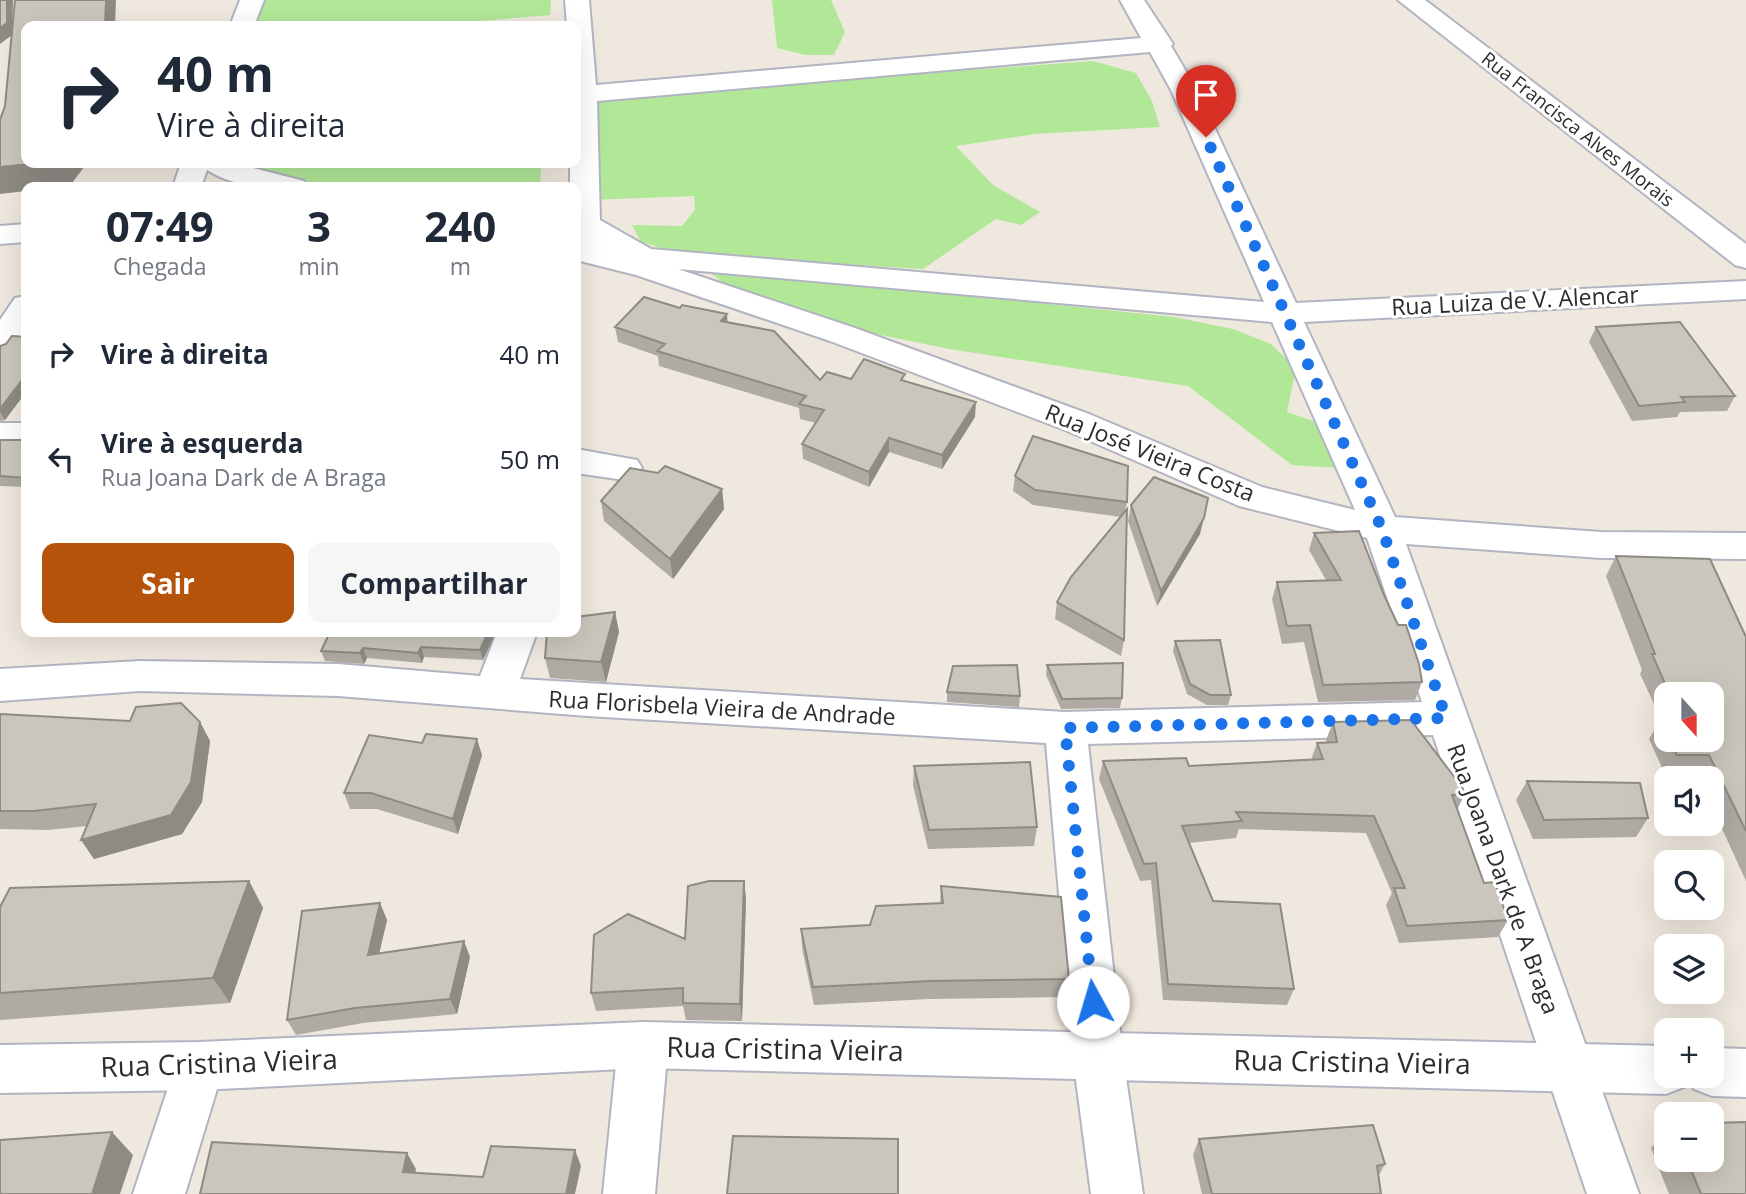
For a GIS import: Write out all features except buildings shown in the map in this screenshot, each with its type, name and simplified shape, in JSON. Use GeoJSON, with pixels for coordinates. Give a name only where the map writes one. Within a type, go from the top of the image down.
{"type":"FeatureCollection","features":[{"type":"Feature","properties":{"kind":"street"},"geometry":{"type":"LineString","coordinates":[[244,21],[252,0]]}},
{"type":"Feature","properties":{"kind":"street"},"geometry":{"type":"LineString","coordinates":[[578,0],[578,21]]}},
{"type":"Feature","properties":{"kind":"street","name":"Rua Joana Dark de A Braga"},"geometry":{"type":"LineString","coordinates":[[1132,0],[1160,44],[1239,208],[1382,529],[1613,1194]]}},
{"type":"Feature","properties":{"kind":"street","name":"Rua Francisca Alves Morais"},"geometry":{"type":"LineString","coordinates":[[1410,0],[1746,259]]}},
{"type":"Feature","properties":{"kind":"street"},"geometry":{"type":"LineString","coordinates":[[581,94],[1160,44]]}},
{"type":"Feature","properties":{"kind":"street"},"geometry":{"type":"LineString","coordinates":[[222,168],[230,173],[270,182]]}},
{"type":"Feature","properties":{"kind":"street"},"geometry":{"type":"LineString","coordinates":[[0,235],[21,233]]}},
{"type":"Feature","properties":{"kind":"street","name":"Rua Luiza de V. Alencar"},"geometry":{"type":"LineString","coordinates":[[581,238],[644,257],[1284,313],[1746,290]]}},
{"type":"Feature","properties":{"kind":"street","name":"Rua José Vieira Costa"},"geometry":{"type":"LineString","coordinates":[[581,238],[647,269],[841,334],[1077,422],[1252,497],[1382,529],[1741,555]]}},
{"type":"Feature","properties":{"kind":"street"},"geometry":{"type":"LineString","coordinates":[[0,345],[21,312]]}},
{"type":"Feature","properties":{"kind":"street"},"geometry":{"type":"LineString","coordinates":[[0,434],[21,434]]}},
{"type":"Feature","properties":{"kind":"street"},"geometry":{"type":"LineString","coordinates":[[581,467],[624,468]]}},
{"type":"Feature","properties":{"kind":"street"},"geometry":{"type":"LineString","coordinates":[[494,693],[515,637]]}},
{"type":"Feature","properties":{"kind":"street","name":"Rua Florisbela Vieira de Andrade"},"geometry":{"type":"LineString","coordinates":[[0,685],[153,676],[338,680],[494,693],[1065,728],[1446,718]]}},
{"type":"Feature","properties":{"kind":"street"},"geometry":{"type":"LineString","coordinates":[[1065,728],[1098,1057],[1117,1194]]}},
{"type":"Feature","properties":{"kind":"street"},"geometry":{"type":"LineString","coordinates":[[629,1194],[643,1045]]}},
{"type":"Feature","properties":{"kind":"street","name":"Rua Cristina Vieira"},"geometry":{"type":"LineString","coordinates":[[0,1069],[199,1066],[643,1045],[1654,1070]]}},
{"type":"Feature","properties":{"kind":"street"},"geometry":{"type":"LineString","coordinates":[[159,1194],[199,1066]]}},
{"type":"Feature","properties":{"kind":"street"},"geometry":{"type":"LineString","coordinates":[[1724,1072],[1746,1073]]}},
{"type":"Feature","properties":{"kind":"green space"},"geometry":{"type":"Polygon","coordinates":[[[262,0],[551,0],[550,15],[479,21],[252,21],[262,0]]]}},
{"type":"Feature","properties":{"kind":"green space"},"geometry":{"type":"Polygon","coordinates":[[[772,0],[831,0],[845,32],[834,55],[806,55],[777,48],[772,0]]]}},
{"type":"Feature","properties":{"kind":"green space"},"geometry":{"type":"Polygon","coordinates":[[[1093,61],[1136,73],[1152,101],[1160,127],[1035,134],[956,146],[993,185],[1040,212],[1021,225],[996,219],[923,269],[686,255],[641,242],[632,225],[682,226],[695,210],[694,196],[590,200],[591,98],[1093,61]]]}},
{"type":"Feature","properties":{"kind":"green space"},"geometry":{"type":"Polygon","coordinates":[[[242,168],[541,168],[540,182],[287,182],[253,174],[242,168]]]}},
{"type":"Feature","properties":{"kind":"green space"},"geometry":{"type":"Polygon","coordinates":[[[705,269],[1174,317],[1233,329],[1271,344],[1296,368],[1287,412],[1325,425],[1340,468],[1292,465],[1188,386],[949,349],[833,325],[735,291],[705,269]]]}},
{"type":"Feature","properties":{"kind":"route"},"geometry":{"type":"LineString","coordinates":[[1093,1002],[1065,728],[1446,718],[1382,529],[1206,137]]}}]}
